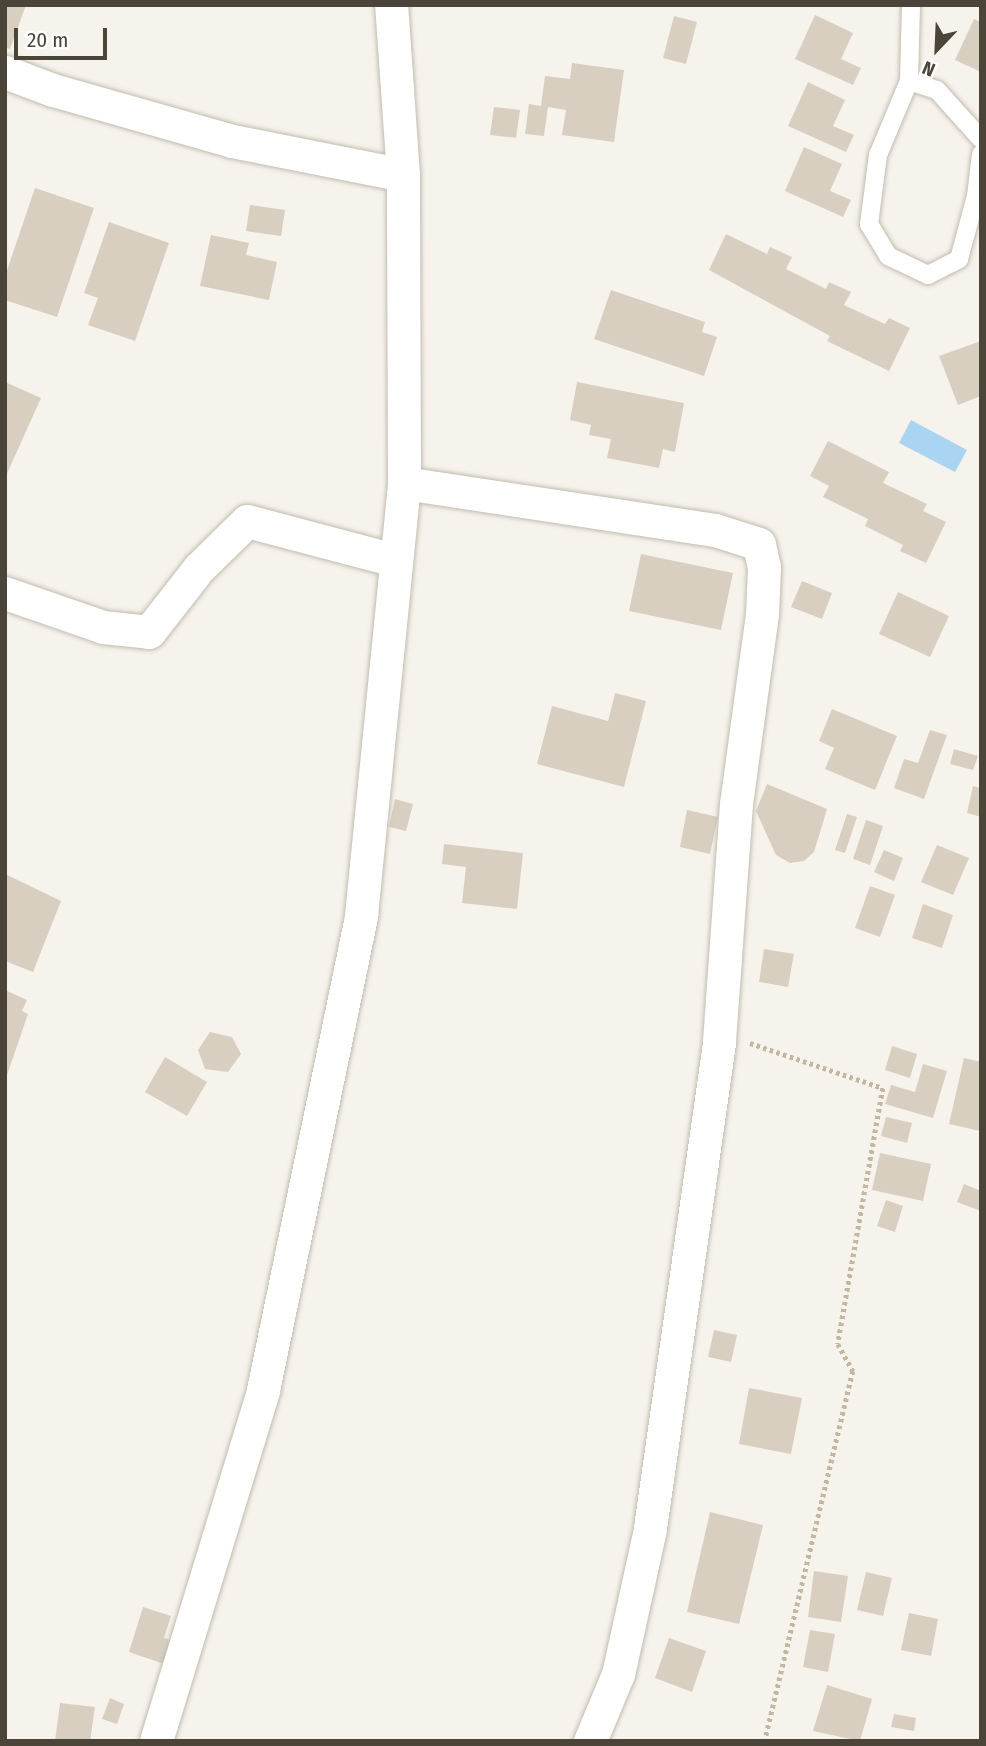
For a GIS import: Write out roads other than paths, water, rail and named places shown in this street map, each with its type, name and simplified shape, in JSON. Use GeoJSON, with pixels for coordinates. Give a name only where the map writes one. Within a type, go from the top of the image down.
{"type":"FeatureCollection","features":[{"type":"Feature","properties":{"kind":"street"},"geometry":{"type":"LineString","coordinates":[[156,1741],[262,1390],[361,915],[404,483],[403,175],[391,5]]}},
{"type":"Feature","properties":{"kind":"street"},"geometry":{"type":"LineString","coordinates":[[5,72],[53,90],[232,141],[403,175]]}},
{"type":"Feature","properties":{"kind":"street"},"geometry":{"type":"LineString","coordinates":[[404,483],[715,530],[759,544],[764,567],[762,614],[736,804],[719,1033],[650,1529],[618,1674],[590,1741]]}},
{"type":"Feature","properties":{"kind":"street"},"geometry":{"type":"LineString","coordinates":[[5,593],[103,627],[149,632],[199,568],[247,521],[395,560]]}},
{"type":"Feature","properties":{"kind":"lane"},"geometry":{"type":"LineString","coordinates":[[911,5],[909,81],[878,155],[869,224],[888,256],[928,275],[959,259],[976,196],[981,154]]}},
{"type":"Feature","properties":{"kind":"lane"},"geometry":{"type":"LineString","coordinates":[[909,81],[937,90],[981,139]]}},
{"type":"Feature","properties":{"kind":"water"},"geometry":{"type":"Polygon","coordinates":[[[911,420],[967,450],[955,472],[899,443],[911,420]]]}}]}
